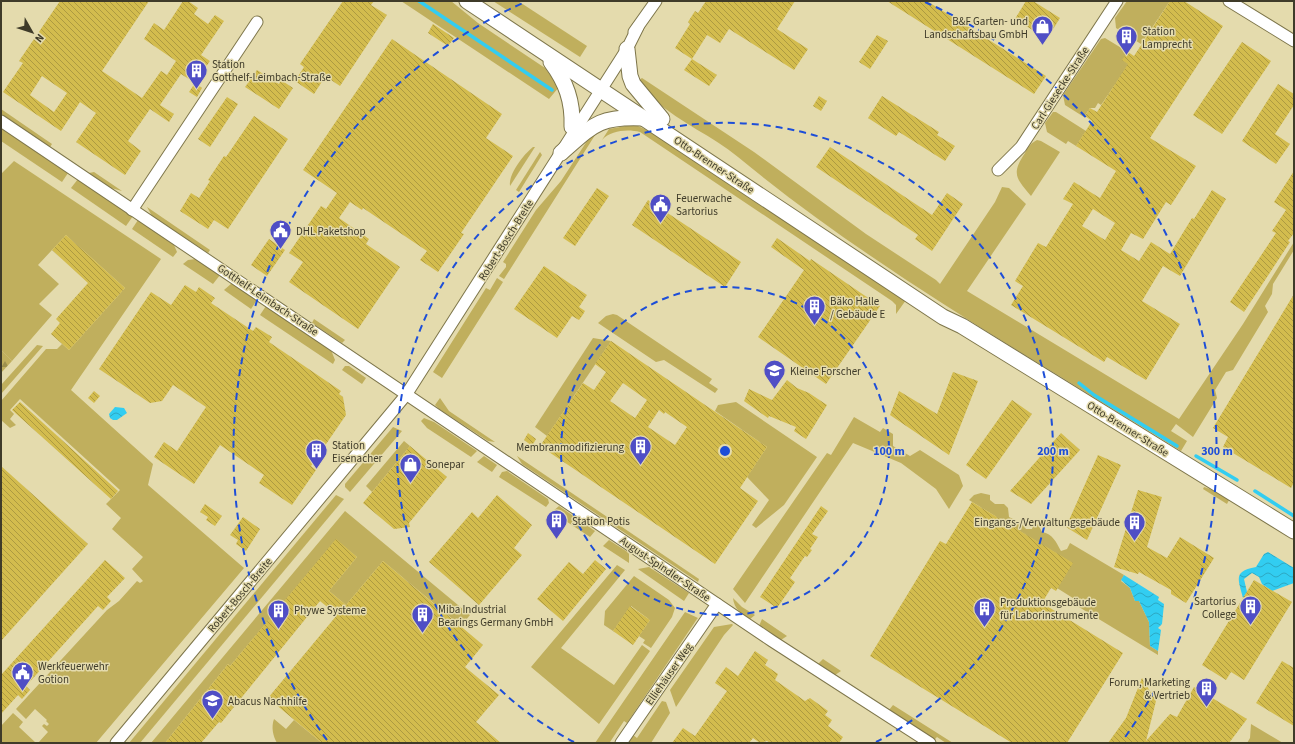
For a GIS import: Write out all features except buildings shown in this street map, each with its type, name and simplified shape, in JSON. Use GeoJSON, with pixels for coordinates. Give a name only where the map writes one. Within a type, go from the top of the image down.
{"type":"FeatureCollection","features":[{"type":"Feature","properties":{"kind":"main road","name":"Otto-Brenner-Straße"},"geometry":{"type":"LineString","coordinates":[[467,1],[546,54],[662,119],[947,313],[962,326]]}},
{"type":"Feature","properties":{"kind":"main road","name":"Otto-Brenner-Straße"},"geometry":{"type":"LineString","coordinates":[[482,1],[601,85],[644,118],[937,313],[962,326],[1294,531]]}},
{"type":"Feature","properties":{"kind":"main road"},"geometry":{"type":"LineString","coordinates":[[627,49],[630,76],[633,84],[662,119]]}},
{"type":"Feature","properties":{"kind":"main road"},"geometry":{"type":"LineString","coordinates":[[546,54],[560,74],[568,90],[572,108],[572,127]]}},
{"type":"Feature","properties":{"kind":"main road"},"geometry":{"type":"LineString","coordinates":[[561,153],[588,130],[607,119],[624,117],[644,118]]}},
{"type":"Feature","properties":{"kind":"street","name":"Robert-Bosch-Breite"},"geometry":{"type":"LineString","coordinates":[[116,743],[363,446],[366,438],[404,394],[561,153],[622,48],[656,1]]}},
{"type":"Feature","properties":{"kind":"street","name":"Carl-Giesecke-Straße"},"geometry":{"type":"LineString","coordinates":[[998,170],[1021,147],[1117,1]]}},
{"type":"Feature","properties":{"kind":"street"},"geometry":{"type":"LineString","coordinates":[[1229,1],[1294,41]]}},
{"type":"Feature","properties":{"kind":"street"},"geometry":{"type":"LineString","coordinates":[[132,210],[257,22]]}},
{"type":"Feature","properties":{"kind":"street","name":"Robert-Bosch-Breite"},"geometry":{"type":"LineString","coordinates":[[404,394],[572,127],[627,49],[638,27]]}},
{"type":"Feature","properties":{"kind":"street","name":"Gotthelf-Leimbach-Straße"},"geometry":{"type":"LineString","coordinates":[[1,121],[315,332],[404,394]]}},
{"type":"Feature","properties":{"kind":"street","name":"August-Spindler-Straße"},"geometry":{"type":"LineString","coordinates":[[404,394],[717,604],[930,743]]}},
{"type":"Feature","properties":{"kind":"street","name":"Elliehäuser Weg"},"geometry":{"type":"LineString","coordinates":[[621,743],[717,604]]}},
{"type":"Feature","properties":{"kind":"green space"},"geometry":{"type":"Polygon","coordinates":[[[401,1],[451,1],[478,23],[545,68],[559,87],[549,99],[401,1]]]}},
{"type":"Feature","properties":{"kind":"green space"},"geometry":{"type":"Polygon","coordinates":[[[493,1],[518,1],[587,46],[580,57],[493,1]]]}},
{"type":"Feature","properties":{"kind":"green space"},"geometry":{"type":"Polygon","coordinates":[[[1127,1],[1170,1],[1141,44],[1116,28],[1115,18],[1127,1]]]}},
{"type":"Feature","properties":{"kind":"green space"},"geometry":{"type":"Polygon","coordinates":[[[1105,38],[1128,52],[1123,60],[1129,64],[1101,105],[1098,103],[1095,108],[1090,108],[1084,117],[1065,105],[1063,95],[1101,39],[1105,38]]]}},
{"type":"Feature","properties":{"kind":"green space"},"geometry":{"type":"Polygon","coordinates":[[[642,78],[754,152],[866,234],[940,284],[995,202],[1002,187],[1009,188],[1026,204],[967,291],[1179,419],[1243,324],[1294,242],[1294,250],[1273,284],[1272,294],[1265,306],[1268,312],[1233,370],[1226,372],[1215,390],[1217,398],[1193,437],[1176,424],[1171,431],[1187,441],[1181,451],[955,311],[844,237],[790,198],[728,149],[665,109],[654,99],[639,80],[642,78]]]}},
{"type":"Feature","properties":{"kind":"green space"},"geometry":{"type":"Polygon","coordinates":[[[1,109],[52,144],[50,147],[1,114],[1,109]]]}},
{"type":"Feature","properties":{"kind":"green space"},"geometry":{"type":"Polygon","coordinates":[[[1053,112],[1056,112],[1086,131],[1076,146],[1068,141],[1066,144],[1047,132],[1045,123],[1053,112]]]}},
{"type":"Feature","properties":{"kind":"green space"},"geometry":{"type":"Polygon","coordinates":[[[631,125],[638,126],[653,133],[906,300],[896,314],[896,305],[892,301],[640,132],[615,132],[602,140],[609,129],[631,125]]]}},
{"type":"Feature","properties":{"kind":"green space"},"geometry":{"type":"Polygon","coordinates":[[[1,128],[68,173],[62,182],[1,141],[1,128]]]}},
{"type":"Feature","properties":{"kind":"green space"},"geometry":{"type":"Polygon","coordinates":[[[597,132],[504,279],[499,276],[506,267],[506,264],[503,262],[536,210],[561,181],[587,141],[597,132]]]}},
{"type":"Feature","properties":{"kind":"green space"},"geometry":{"type":"Polygon","coordinates":[[[1037,140],[1060,152],[1031,196],[1019,180],[1017,171],[1027,149],[1037,140]]]}},
{"type":"Feature","properties":{"kind":"green space"},"geometry":{"type":"Polygon","coordinates":[[[535,147],[510,186],[511,176],[514,170],[525,154],[535,147]]]}},
{"type":"Feature","properties":{"kind":"green space"},"geometry":{"type":"Polygon","coordinates":[[[540,152],[542,155],[519,192],[516,190],[540,152]]]}},
{"type":"Feature","properties":{"kind":"green space"},"geometry":{"type":"Polygon","coordinates":[[[14,161],[161,259],[71,390],[153,464],[148,485],[244,568],[96,743],[38,743],[48,732],[42,726],[44,724],[47,726],[49,724],[46,721],[47,720],[35,709],[26,719],[16,709],[107,610],[119,601],[137,581],[140,583],[143,581],[132,569],[143,557],[112,529],[121,518],[106,504],[120,490],[20,399],[10,410],[14,414],[10,419],[16,425],[10,428],[1,420],[1,401],[46,349],[57,349],[62,344],[69,350],[125,288],[66,235],[38,265],[59,284],[39,304],[52,315],[12,361],[1,350],[1,174],[14,161]]]}},
{"type":"Feature","properties":{"kind":"green space"},"geometry":{"type":"Polygon","coordinates":[[[94,172],[122,191],[111,188],[89,173],[94,172]]]}},
{"type":"Feature","properties":{"kind":"green space"},"geometry":{"type":"Polygon","coordinates":[[[78,179],[133,216],[126,226],[71,188],[78,179]]]}},
{"type":"Feature","properties":{"kind":"green space"},"geometry":{"type":"Polygon","coordinates":[[[147,207],[210,250],[208,253],[152,216],[147,207]]]}},
{"type":"Feature","properties":{"kind":"green space"},"geometry":{"type":"Polygon","coordinates":[[[138,220],[174,245],[177,252],[173,257],[132,229],[138,220]]]}},
{"type":"Feature","properties":{"kind":"green space"},"geometry":{"type":"Polygon","coordinates":[[[196,259],[220,275],[213,284],[183,264],[188,260],[196,259]]]}},
{"type":"Feature","properties":{"kind":"green space"},"geometry":{"type":"Polygon","coordinates":[[[497,278],[503,282],[442,378],[433,372],[486,288],[490,290],[497,278]]]}},
{"type":"Feature","properties":{"kind":"green space"},"geometry":{"type":"Polygon","coordinates":[[[232,283],[257,300],[251,309],[224,290],[232,283]]]}},
{"type":"Feature","properties":{"kind":"green space"},"geometry":{"type":"Polygon","coordinates":[[[266,306],[331,350],[335,360],[333,364],[260,315],[266,306]]]}},
{"type":"Feature","properties":{"kind":"green space"},"geometry":{"type":"Polygon","coordinates":[[[613,314],[617,315],[712,379],[709,383],[718,389],[715,393],[664,360],[656,362],[598,323],[606,316],[613,314]]]}},
{"type":"Feature","properties":{"kind":"green space"},"geometry":{"type":"Polygon","coordinates":[[[314,319],[345,340],[342,343],[312,323],[314,319]]]}},
{"type":"Feature","properties":{"kind":"green space"},"geometry":{"type":"Polygon","coordinates":[[[593,338],[611,341],[547,436],[535,427],[593,338]]]}},
{"type":"Feature","properties":{"kind":"green space"},"geometry":{"type":"Polygon","coordinates":[[[37,345],[43,346],[1,394],[1,385],[37,345]]]}},
{"type":"Feature","properties":{"kind":"green space"},"geometry":{"type":"Polygon","coordinates":[[[1,350],[12,361],[1,373],[1,350]]]}},
{"type":"Feature","properties":{"kind":"green space"},"geometry":{"type":"Polygon","coordinates":[[[345,366],[349,366],[366,378],[362,384],[342,370],[345,366]]]}},
{"type":"Feature","properties":{"kind":"green space"},"geometry":{"type":"Polygon","coordinates":[[[440,398],[449,411],[495,442],[488,441],[439,409],[435,405],[440,398]]]}},
{"type":"Feature","properties":{"kind":"green space"},"geometry":{"type":"Polygon","coordinates":[[[736,402],[817,457],[784,505],[756,528],[752,525],[769,500],[747,477],[767,447],[715,411],[718,405],[736,402]]]}},
{"type":"Feature","properties":{"kind":"green space"},"geometry":{"type":"Polygon","coordinates":[[[854,417],[880,432],[883,428],[893,434],[893,446],[910,456],[920,450],[959,475],[963,486],[949,509],[936,489],[901,463],[853,443],[745,603],[733,589],[827,453],[831,455],[854,417]]]}},
{"type":"Feature","properties":{"kind":"green space"},"geometry":{"type":"Polygon","coordinates":[[[424,418],[434,422],[477,451],[471,457],[427,428],[421,421],[424,418]]]}},
{"type":"Feature","properties":{"kind":"green space"},"geometry":{"type":"Polygon","coordinates":[[[393,427],[402,431],[350,492],[345,487],[345,484],[393,427]]]}},
{"type":"Feature","properties":{"kind":"green space"},"geometry":{"type":"Polygon","coordinates":[[[404,441],[410,446],[372,492],[366,486],[404,441]]]}},
{"type":"Feature","properties":{"kind":"green space"},"geometry":{"type":"Polygon","coordinates":[[[484,456],[497,465],[492,472],[477,462],[484,456]]]}},
{"type":"Feature","properties":{"kind":"green space"},"geometry":{"type":"Polygon","coordinates":[[[517,456],[699,579],[698,582],[522,464],[517,456]]]}},
{"type":"Feature","properties":{"kind":"green space"},"geometry":{"type":"Polygon","coordinates":[[[507,471],[548,499],[549,503],[546,507],[499,477],[502,472],[507,471]]]}},
{"type":"Feature","properties":{"kind":"green space"},"geometry":{"type":"Polygon","coordinates":[[[1204,487],[1229,500],[1227,504],[1203,489],[1204,487]]]}},
{"type":"Feature","properties":{"kind":"green space"},"geometry":{"type":"Polygon","coordinates":[[[981,493],[990,495],[990,500],[995,504],[1004,504],[1008,508],[1009,517],[1021,523],[1026,529],[1032,529],[1034,521],[1042,532],[1054,539],[1061,551],[1067,549],[1070,543],[1124,575],[1121,581],[1130,588],[1135,601],[1139,601],[1149,622],[1150,646],[1158,651],[1158,655],[1074,604],[1076,600],[1057,588],[1072,563],[969,500],[974,495],[981,493]]]}},
{"type":"Feature","properties":{"kind":"green space"},"geometry":{"type":"Polygon","coordinates":[[[336,495],[344,499],[140,743],[129,743],[336,495]]]}},
{"type":"Feature","properties":{"kind":"green space"},"geometry":{"type":"Polygon","coordinates":[[[559,506],[595,531],[590,537],[552,512],[559,506]]]}},
{"type":"Feature","properties":{"kind":"green space"},"geometry":{"type":"Polygon","coordinates":[[[345,511],[470,615],[461,626],[383,561],[346,605],[329,591],[357,557],[336,540],[230,666],[228,664],[165,743],[151,743],[345,511]]]}},
{"type":"Feature","properties":{"kind":"green space"},"geometry":{"type":"Polygon","coordinates":[[[609,540],[629,553],[629,563],[603,546],[609,540]]]}},
{"type":"Feature","properties":{"kind":"green space"},"geometry":{"type":"Polygon","coordinates":[[[617,565],[625,570],[561,648],[614,685],[642,645],[650,651],[599,724],[531,667],[617,565]]]}},
{"type":"Feature","properties":{"kind":"green space"},"geometry":{"type":"Polygon","coordinates":[[[649,567],[689,593],[684,601],[638,569],[649,567]]]}},
{"type":"Feature","properties":{"kind":"green space"},"geometry":{"type":"Polygon","coordinates":[[[634,576],[669,600],[675,608],[672,617],[651,648],[643,643],[645,640],[639,636],[650,620],[631,606],[613,631],[604,625],[605,611],[634,576]]]}},
{"type":"Feature","properties":{"kind":"green space"},"geometry":{"type":"Polygon","coordinates":[[[733,598],[742,607],[755,615],[749,620],[736,608],[733,598]]]}},
{"type":"Feature","properties":{"kind":"green space"},"geometry":{"type":"Polygon","coordinates":[[[685,612],[698,618],[627,723],[624,721],[610,742],[611,743],[595,743],[685,612]]]}},
{"type":"Feature","properties":{"kind":"green space"},"geometry":{"type":"Polygon","coordinates":[[[762,619],[787,636],[781,640],[759,626],[762,619]]]}},
{"type":"Feature","properties":{"kind":"green space"},"geometry":{"type":"Polygon","coordinates":[[[733,625],[724,635],[676,707],[670,690],[714,627],[733,625]]]}},
{"type":"Feature","properties":{"kind":"green space"},"geometry":{"type":"Polygon","coordinates":[[[823,659],[841,671],[835,675],[818,664],[823,659]]]}},
{"type":"Feature","properties":{"kind":"green space"},"geometry":{"type":"Polygon","coordinates":[[[662,701],[666,702],[670,713],[651,743],[628,743],[633,735],[637,738],[662,701]]]}},
{"type":"Feature","properties":{"kind":"green space"},"geometry":{"type":"Polygon","coordinates":[[[893,705],[953,743],[946,743],[937,737],[934,740],[889,710],[893,705]]]}},
{"type":"Feature","properties":{"kind":"green space"},"geometry":{"type":"Polygon","coordinates":[[[13,713],[23,722],[19,727],[36,743],[1,743],[1,726],[13,713]]]}},
{"type":"Feature","properties":{"kind":"green space"},"geometry":{"type":"Polygon","coordinates":[[[274,719],[286,729],[294,720],[322,743],[277,743],[273,731],[274,719]]]}},
{"type":"Feature","properties":{"kind":"green space"},"geometry":{"type":"Polygon","coordinates":[[[1251,724],[1283,743],[1247,743],[1250,738],[1251,724]]]}},
{"type":"Feature","properties":{"kind":"water"},"geometry":{"type":"Polygon","coordinates":[[[115,407],[124,408],[127,413],[117,420],[113,420],[110,418],[109,414],[115,407]]]}},
{"type":"Feature","properties":{"kind":"water"},"geometry":{"type":"Polygon","coordinates":[[[1268,552],[1294,568],[1294,583],[1272,591],[1262,584],[1259,577],[1252,573],[1244,579],[1247,592],[1243,598],[1239,581],[1240,574],[1256,567],[1264,554],[1268,552]]]}},
{"type":"Feature","properties":{"kind":"water"},"geometry":{"type":"Polygon","coordinates":[[[1124,575],[1159,597],[1158,600],[1164,604],[1162,624],[1158,628],[1161,630],[1158,651],[1150,646],[1149,622],[1139,601],[1135,601],[1130,588],[1121,580],[1124,575]]]}},
{"type":"Feature","properties":{"kind":"waterway"},"geometry":{"type":"LineString","coordinates":[[419,1],[552,90]]}},
{"type":"Feature","properties":{"kind":"waterway"},"geometry":{"type":"LineString","coordinates":[[1079,383],[1094,395],[1177,446]]}},
{"type":"Feature","properties":{"kind":"waterway"},"geometry":{"type":"LineString","coordinates":[[1196,456],[1237,480]]}},
{"type":"Feature","properties":{"kind":"waterway"},"geometry":{"type":"LineString","coordinates":[[1255,491],[1294,516]]}},
{"type":"Feature","properties":{"kind":"place","name":"B&F Garten- und Landschaftsbau GmbH"},"geometry":{"type":"Point","coordinates":[1043,46]}},
{"type":"Feature","properties":{"kind":"place","name":"Station Lamprecht"},"geometry":{"type":"Point","coordinates":[1127,56]}},
{"type":"Feature","properties":{"kind":"place","name":"Station Gotthelf-Leimbach-Straße"},"geometry":{"type":"Point","coordinates":[196,90]}},
{"type":"Feature","properties":{"kind":"place","name":"Feuerwache Sartorius"},"geometry":{"type":"Point","coordinates":[660,224]}},
{"type":"Feature","properties":{"kind":"place","name":"DHL Paketshop"},"geometry":{"type":"Point","coordinates":[280,250]}},
{"type":"Feature","properties":{"kind":"place","name":"Bäko Halle / Gebäude E"},"geometry":{"type":"Point","coordinates":[815,326]}},
{"type":"Feature","properties":{"kind":"place","name":"Kleine Forscher"},"geometry":{"type":"Point","coordinates":[775,390]}},
{"type":"Feature","properties":{"kind":"place","name":"Membranmodifizierung"},"geometry":{"type":"Point","coordinates":[640,466]}},
{"type":"Feature","properties":{"kind":"place","name":"Station Eisenacher"},"geometry":{"type":"Point","coordinates":[316,470]}},
{"type":"Feature","properties":{"kind":"place","name":"Sonepar"},"geometry":{"type":"Point","coordinates":[410,484]}},
{"type":"Feature","properties":{"kind":"place","name":"Station Potis"},"geometry":{"type":"Point","coordinates":[557,540]}},
{"type":"Feature","properties":{"kind":"place","name":"Eingangs-/Verwaltungsgebäude"},"geometry":{"type":"Point","coordinates":[1135,542]}},
{"type":"Feature","properties":{"kind":"place","name":"Sartorius College"},"geometry":{"type":"Point","coordinates":[1251,626]}},
{"type":"Feature","properties":{"kind":"place","name":"Produktionsgebäude für Laborinstrumente"},"geometry":{"type":"Point","coordinates":[984,628]}},
{"type":"Feature","properties":{"kind":"place","name":"Phywe Systeme"},"geometry":{"type":"Point","coordinates":[278,630]}},
{"type":"Feature","properties":{"kind":"place","name":"Miba Industrial Bearings Germany GmbH"},"geometry":{"type":"Point","coordinates":[422,634]}},
{"type":"Feature","properties":{"kind":"place","name":"Werkfeuerwehr Gotion"},"geometry":{"type":"Point","coordinates":[22,692]}},
{"type":"Feature","properties":{"kind":"place","name":"Forum, Marketing & Vertrieb"},"geometry":{"type":"Point","coordinates":[1206,708]}},
{"type":"Feature","properties":{"kind":"place","name":"Abacus Nachhilfe"},"geometry":{"type":"Point","coordinates":[212,720]}}]}
